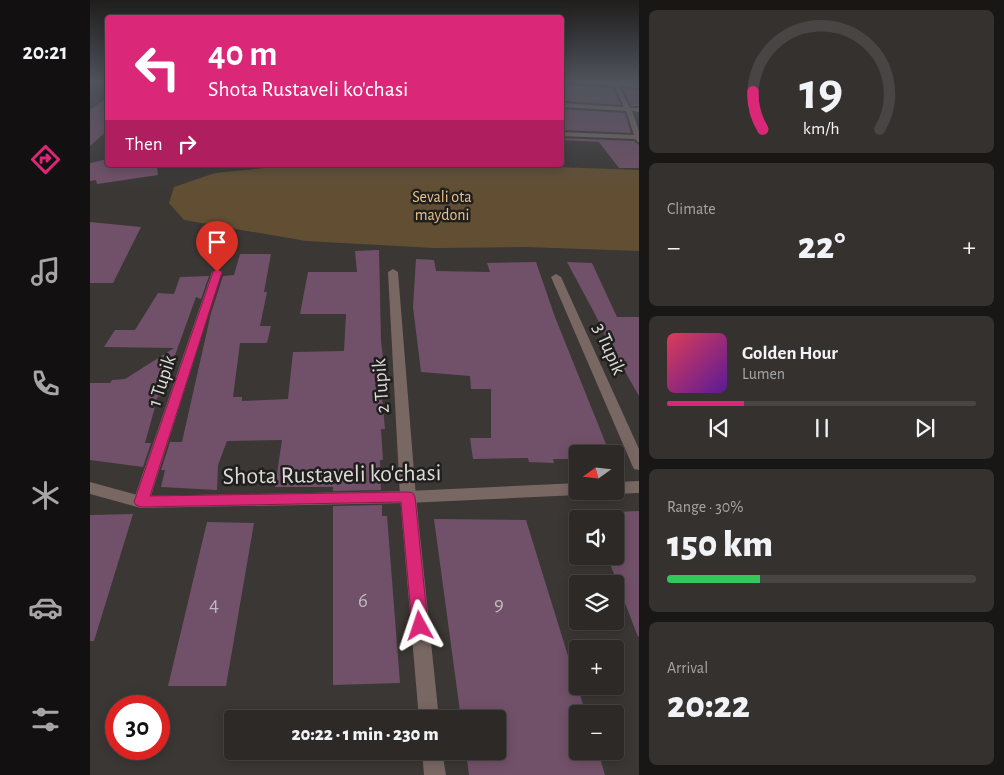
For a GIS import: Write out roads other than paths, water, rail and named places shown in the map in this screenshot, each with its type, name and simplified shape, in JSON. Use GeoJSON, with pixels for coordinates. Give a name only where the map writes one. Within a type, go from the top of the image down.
{"type":"FeatureCollection","features":[{"type":"Feature","properties":{"kind":"street"},"geometry":{"type":"LineString","coordinates":[[564,134],[638,139],[631,117]]}},
{"type":"Feature","properties":{"kind":"street","name":"1 Tupik"},"geometry":{"type":"LineString","coordinates":[[141,502],[217,272]]}},
{"type":"Feature","properties":{"kind":"street","name":"2 Tupik"},"geometry":{"type":"LineString","coordinates":[[393,272],[408,497],[428,710]]}},
{"type":"Feature","properties":{"kind":"street","name":"3 Tupik"},"geometry":{"type":"LineString","coordinates":[[556,277],[639,465]]}},
{"type":"Feature","properties":{"kind":"street"},"geometry":{"type":"LineString","coordinates":[[624,487],[639,486]]}},
{"type":"Feature","properties":{"kind":"street","name":"Shota Rustaveli ko'chasi"},"geometry":{"type":"LineString","coordinates":[[90,488],[141,502],[408,497],[569,489]]}},
{"type":"Feature","properties":{"kind":"street"},"geometry":{"type":"LineString","coordinates":[[433,760],[435,775]]}},
{"type":"Feature","properties":{"kind":"park label","name":"Sevali ota maydoni"},"geometry":{"type":"Point","coordinates":[442,206]}}]}
